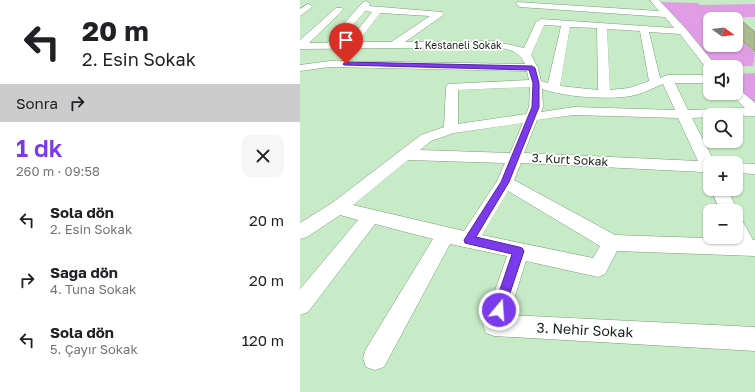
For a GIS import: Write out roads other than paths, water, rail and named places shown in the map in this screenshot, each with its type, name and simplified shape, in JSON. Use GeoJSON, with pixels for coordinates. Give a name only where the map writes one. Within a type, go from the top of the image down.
{"type":"FeatureCollection","features":[{"type":"Feature","properties":{"kind":"street"},"geometry":{"type":"LineString","coordinates":[[608,0],[614,10]]}},
{"type":"Feature","properties":{"kind":"street"},"geometry":{"type":"LineString","coordinates":[[654,0],[705,60]]}},
{"type":"Feature","properties":{"kind":"street"},"geometry":{"type":"LineString","coordinates":[[353,2],[378,10],[439,14],[393,45]]}},
{"type":"Feature","properties":{"kind":"street"},"geometry":{"type":"LineString","coordinates":[[516,12],[520,2],[564,3],[614,10],[666,14]]}},
{"type":"Feature","properties":{"kind":"street"},"geometry":{"type":"LineString","coordinates":[[330,46],[364,6]]}},
{"type":"Feature","properties":{"kind":"street"},"geometry":{"type":"LineString","coordinates":[[300,13],[308,7]]}},
{"type":"Feature","properties":{"kind":"street"},"geometry":{"type":"LineString","coordinates":[[300,46],[339,10]]}},
{"type":"Feature","properties":{"kind":"street"},"geometry":{"type":"LineString","coordinates":[[330,64],[378,10]]}},
{"type":"Feature","properties":{"kind":"street"},"geometry":{"type":"LineString","coordinates":[[469,240],[505,182],[536,107],[536,83],[526,54],[541,22],[682,31]]}},
{"type":"Feature","properties":{"kind":"street"},"geometry":{"type":"LineString","coordinates":[[553,89],[566,24]]}},
{"type":"Feature","properties":{"kind":"street"},"geometry":{"type":"LineString","coordinates":[[602,26],[604,94]]}},
{"type":"Feature","properties":{"kind":"street"},"geometry":{"type":"LineString","coordinates":[[644,29],[661,81],[682,114],[703,156]]}},
{"type":"Feature","properties":{"kind":"street","name":"1. Kestaneli Sokak"},"geometry":{"type":"LineString","coordinates":[[300,46],[494,44],[515,47],[526,54]]}},
{"type":"Feature","properties":{"kind":"street"},"geometry":{"type":"LineString","coordinates":[[300,68],[330,64],[532,68]]}},
{"type":"Feature","properties":{"kind":"street"},"geometry":{"type":"LineString","coordinates":[[451,129],[452,87],[536,83],[553,89],[604,94],[631,92],[661,81],[703,79]]}},
{"type":"Feature","properties":{"kind":"street"},"geometry":{"type":"LineString","coordinates":[[743,100],[755,111]]}},
{"type":"Feature","properties":{"kind":"street"},"geometry":{"type":"LineString","coordinates":[[300,232],[338,208],[426,138],[451,129],[574,111],[682,114],[755,111]]}},
{"type":"Feature","properties":{"kind":"street","name":"3. Kurt Sokak"},"geometry":{"type":"LineString","coordinates":[[405,155],[515,158],[703,168]]}},
{"type":"Feature","properties":{"kind":"street"},"geometry":{"type":"LineString","coordinates":[[743,168],[755,169]]}},
{"type":"Feature","properties":{"kind":"street"},"geometry":{"type":"LineString","coordinates":[[505,182],[612,243],[751,248]]}},
{"type":"Feature","properties":{"kind":"street"},"geometry":{"type":"LineString","coordinates":[[338,208],[445,235],[598,268],[612,243]]}},
{"type":"Feature","properties":{"kind":"street"},"geometry":{"type":"LineString","coordinates":[[300,305],[371,216]]}},
{"type":"Feature","properties":{"kind":"street"},"geometry":{"type":"LineString","coordinates":[[375,358],[445,235]]}},
{"type":"Feature","properties":{"kind":"street"},"geometry":{"type":"LineString","coordinates":[[743,236],[751,248]]}},
{"type":"Feature","properties":{"kind":"street","name":"3. Nehir Sokak"},"geometry":{"type":"LineString","coordinates":[[519,251],[494,325],[755,340]]}}]}
